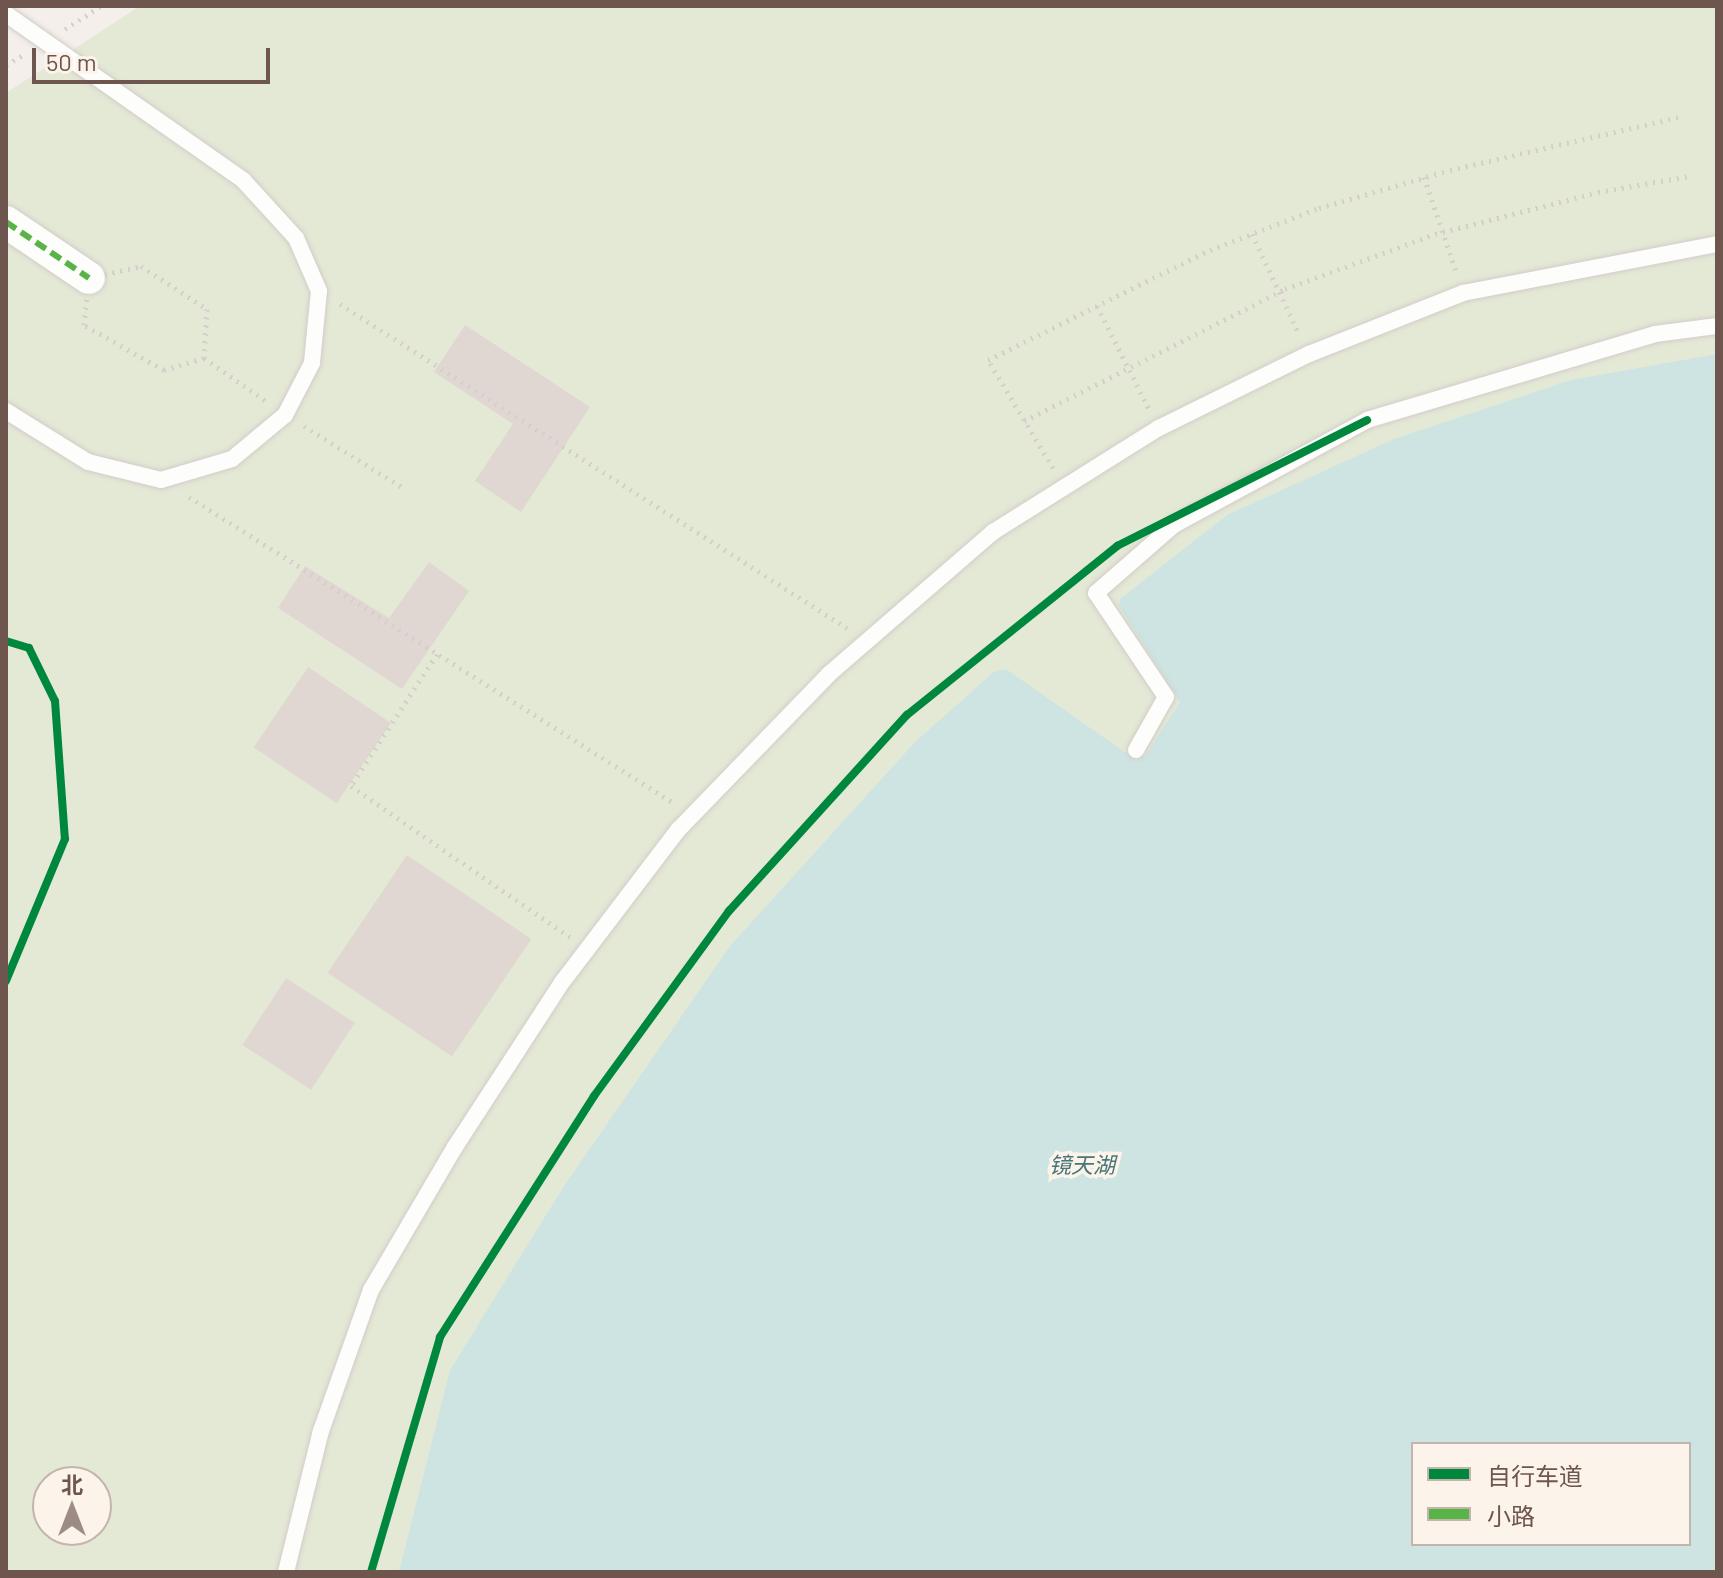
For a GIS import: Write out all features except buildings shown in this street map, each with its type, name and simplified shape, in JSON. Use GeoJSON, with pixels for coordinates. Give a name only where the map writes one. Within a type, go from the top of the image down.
{"type":"FeatureCollection","features":[{"type":"Feature","properties":{"kind":"street"},"geometry":{"type":"LineString","coordinates":[[6,222],[89,278]]}},
{"type":"Feature","properties":{"kind":"lane"},"geometry":{"type":"LineString","coordinates":[[6,14],[243,180],[296,238],[319,291],[312,363],[285,415],[232,459],[161,480],[88,462],[6,411]]}},
{"type":"Feature","properties":{"kind":"lane"},"geometry":{"type":"LineString","coordinates":[[286,1572],[321,1431],[371,1290],[455,1147],[588,949],[693,815],[867,641],[993,532],[1159,428],[1309,354],[1463,293],[1717,244]]}},
{"type":"Feature","properties":{"kind":"lane"},"geometry":{"type":"LineString","coordinates":[[1136,750],[1166,697],[1096,593],[1174,525],[1367,420],[1655,334],[1717,326]]}},
{"type":"Feature","properties":{"kind":"path"},"geometry":{"type":"LineString","coordinates":[[1065,487],[988,360],[1252,234],[1319,208],[1424,177],[1680,117]]}},
{"type":"Feature","properties":{"kind":"path"},"geometry":{"type":"LineString","coordinates":[[1024,421],[1279,292],[1442,232],[1598,192],[1690,176]]}},
{"type":"Feature","properties":{"kind":"path"},"geometry":{"type":"LineString","coordinates":[[1424,177],[1463,293]]}},
{"type":"Feature","properties":{"kind":"path"},"geometry":{"type":"LineString","coordinates":[[1252,234],[1309,354]]}},
{"type":"Feature","properties":{"kind":"path"},"geometry":{"type":"LineString","coordinates":[[141,266],[207,309],[204,358],[164,370],[84,325],[89,278],[141,266]]}},
{"type":"Feature","properties":{"kind":"path"},"geometry":{"type":"LineString","coordinates":[[319,291],[867,641]]}},
{"type":"Feature","properties":{"kind":"path"},"geometry":{"type":"LineString","coordinates":[[1097,306],[1159,428]]}},
{"type":"Feature","properties":{"kind":"path"},"geometry":{"type":"LineString","coordinates":[[161,480],[693,815]]}},
{"type":"Feature","properties":{"kind":"path"},"geometry":{"type":"LineString","coordinates":[[437,654],[351,786],[588,949]]}},
{"type":"Feature","properties":{"kind":"green space"},"geometry":{"type":"Polygon","coordinates":[[[140,6],[1717,6],[1717,1572],[6,1572],[6,93],[140,6]]]}},
{"type":"Feature","properties":{"kind":"water","name":"镜天湖"},"geometry":{"type":"Polygon","coordinates":[[[1717,354],[1717,1572],[399,1572],[450,1370],[564,1186],[730,946],[916,741],[994,672],[1006,669],[1136,760],[1146,755],[1180,702],[1119,606],[1120,599],[1227,515],[1394,439],[1571,380],[1717,354]]]}},
{"type":"Feature","properties":{"kind":"marked path"},"geometry":{"type":"LineString","coordinates":[[6,222],[89,278]]}},
{"type":"Feature","properties":{"kind":"cycle path"},"geometry":{"type":"LineString","coordinates":[[371,1572],[440,1337],[594,1096],[729,911],[907,715],[1117,546],[1367,420]]}},
{"type":"Feature","properties":{"kind":"cycle path"},"geometry":{"type":"LineString","coordinates":[[6,641],[29,648],[55,701],[65,839],[6,981]]}}]}
